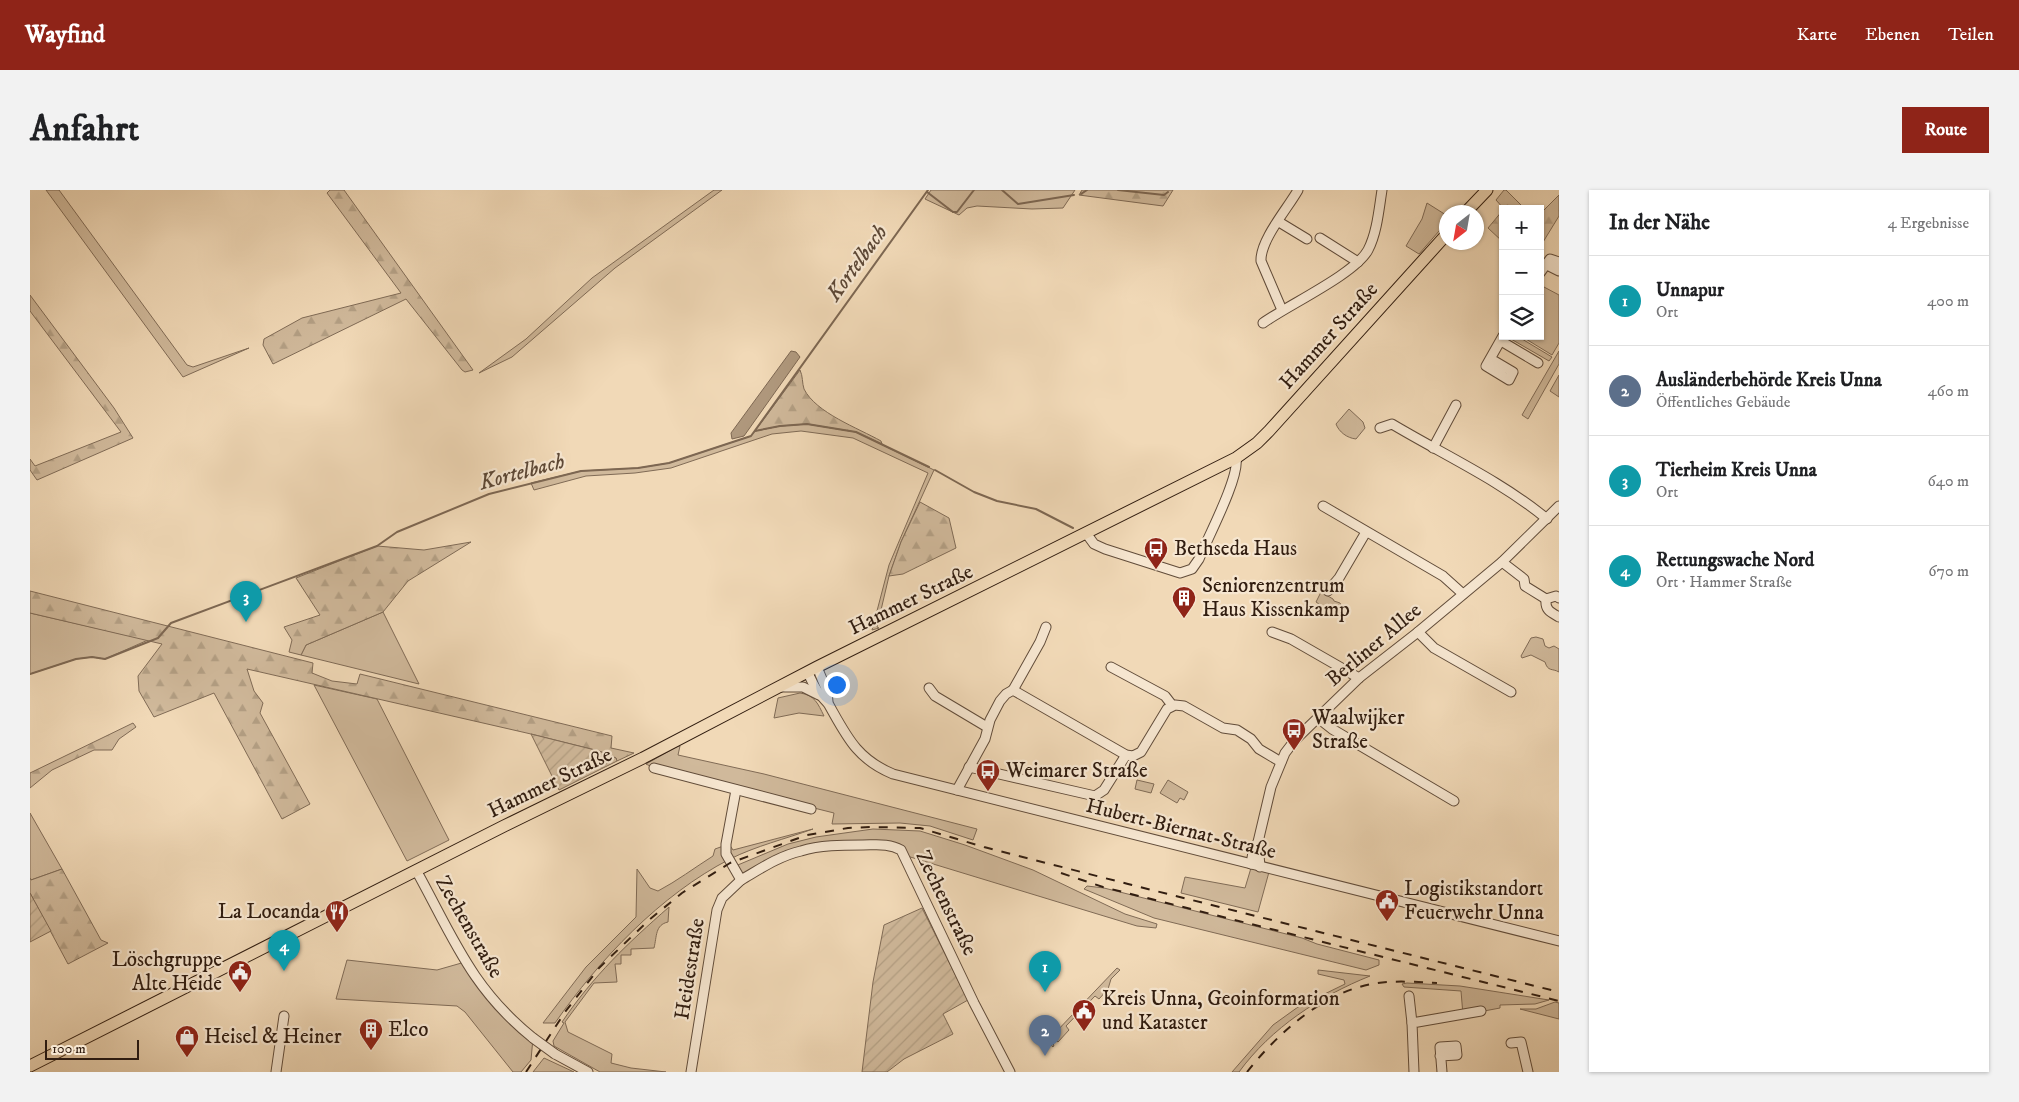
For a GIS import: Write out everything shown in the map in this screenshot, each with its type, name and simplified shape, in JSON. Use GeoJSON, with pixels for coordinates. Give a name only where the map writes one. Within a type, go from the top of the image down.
{"type":"FeatureCollection","features":[{"type":"Feature","properties":{"kind":"main road"},"geometry":{"type":"LineString","coordinates":[[1473,205],[1487,190]]}},
{"type":"Feature","properties":{"kind":"main road","name":"Hammer Straße"},"geometry":{"type":"LineString","coordinates":[[30,1066],[1236,458],[1257,443],[1269,431],[1439,243]]}},
{"type":"Feature","properties":{"kind":"street"},"geometry":{"type":"LineString","coordinates":[[1282,310],[1261,261],[1261,255],[1265,243],[1298,190]]}},
{"type":"Feature","properties":{"kind":"street"},"geometry":{"type":"LineString","coordinates":[[1263,323],[1358,262],[1371,243],[1382,190]]}},
{"type":"Feature","properties":{"kind":"street"},"geometry":{"type":"LineString","coordinates":[[1278,222],[1307,239]]}},
{"type":"Feature","properties":{"kind":"street"},"geometry":{"type":"LineString","coordinates":[[1320,238],[1358,262]]}},
{"type":"Feature","properties":{"kind":"street"},"geometry":{"type":"LineString","coordinates":[[1544,266],[1550,258],[1559,262]]}},
{"type":"Feature","properties":{"kind":"street"},"geometry":{"type":"LineString","coordinates":[[1544,269],[1559,271]]}},
{"type":"Feature","properties":{"kind":"street"},"geometry":{"type":"LineString","coordinates":[[1490,359],[1501,340]]}},
{"type":"Feature","properties":{"kind":"street"},"geometry":{"type":"LineString","coordinates":[[1504,340],[1538,363]]}},
{"type":"Feature","properties":{"kind":"street"},"geometry":{"type":"LineString","coordinates":[[1433,448],[1456,405]]}},
{"type":"Feature","properties":{"kind":"street"},"geometry":{"type":"LineString","coordinates":[[1380,428],[1392,424],[1522,500],[1547,519]]}},
{"type":"Feature","properties":{"kind":"street"},"geometry":{"type":"LineString","coordinates":[[1086,533],[1094,544],[1106,549],[1180,573],[1192,569],[1199,559],[1232,482],[1237,465],[1236,458]]}},
{"type":"Feature","properties":{"kind":"street"},"geometry":{"type":"LineString","coordinates":[[1322,506],[1443,576],[1463,594]]}},
{"type":"Feature","properties":{"kind":"street","name":"Berliner Allee"},"geometry":{"type":"LineString","coordinates":[[1250,864],[1258,842],[1268,797],[1281,762],[1295,740],[1359,678],[1502,562],[1559,506]]}},
{"type":"Feature","properties":{"kind":"street"},"geometry":{"type":"LineString","coordinates":[[1328,591],[1339,578],[1366,532]]}},
{"type":"Feature","properties":{"kind":"street"},"geometry":{"type":"LineString","coordinates":[[1502,562],[1524,579],[1525,586],[1546,599],[1556,596],[1559,598]]}},
{"type":"Feature","properties":{"kind":"street"},"geometry":{"type":"LineString","coordinates":[[1546,599],[1545,606],[1547,611],[1559,617]]}},
{"type":"Feature","properties":{"kind":"street"},"geometry":{"type":"LineString","coordinates":[[957,790],[985,739],[986,727],[1000,701],[1013,690],[1040,642],[1046,627]]}},
{"type":"Feature","properties":{"kind":"street"},"geometry":{"type":"LineString","coordinates":[[1272,632],[1292,639],[1359,678]]}},
{"type":"Feature","properties":{"kind":"street"},"geometry":{"type":"LineString","coordinates":[[1418,632],[1434,648],[1510,692]]}},
{"type":"Feature","properties":{"kind":"street"},"geometry":{"type":"LineString","coordinates":[[1111,667],[1165,696],[1172,705]]}},
{"type":"Feature","properties":{"kind":"street","name":"Hubert-Biernat-Straße"},"geometry":{"type":"LineString","coordinates":[[813,670],[819,695],[828,702],[850,742],[869,761],[894,774],[1559,941]]}},
{"type":"Feature","properties":{"kind":"street","name":"Hubert-Biernat-Straße"},"geometry":{"type":"LineString","coordinates":[[813,670],[827,691],[828,702]]}},
{"type":"Feature","properties":{"kind":"street"},"geometry":{"type":"LineString","coordinates":[[781,687],[803,687],[819,695]]}},
{"type":"Feature","properties":{"kind":"street"},"geometry":{"type":"LineString","coordinates":[[929,688],[935,696],[986,727]]}},
{"type":"Feature","properties":{"kind":"street"},"geometry":{"type":"LineString","coordinates":[[1013,690],[1126,755],[1133,756],[1141,752],[1167,709],[1172,705],[1184,706],[1223,728],[1236,730],[1251,739],[1258,749],[1281,762]]}},
{"type":"Feature","properties":{"kind":"street"},"geometry":{"type":"LineString","coordinates":[[1318,718],[1332,729],[1454,801]]}},
{"type":"Feature","properties":{"kind":"street"},"geometry":{"type":"LineString","coordinates":[[969,767],[1095,796],[1104,790],[1126,755]]}},
{"type":"Feature","properties":{"kind":"street"},"geometry":{"type":"LineString","coordinates":[[654,768],[811,809]]}},
{"type":"Feature","properties":{"kind":"street"},"geometry":{"type":"LineString","coordinates":[[736,790],[726,844],[726,854],[741,880]]}},
{"type":"Feature","properties":{"kind":"street","name":"Berliner Allee"},"geometry":{"type":"LineString","coordinates":[[1258,842],[1260,867]]}},
{"type":"Feature","properties":{"kind":"street","name":"Zechenstraße"},"geometry":{"type":"LineString","coordinates":[[741,880],[771,862],[800,851],[837,845],[893,845],[901,850],[974,1003],[1010,1072]]}},
{"type":"Feature","properties":{"kind":"street","name":"Zechenstraße"},"geometry":{"type":"LineString","coordinates":[[416,870],[449,934],[477,981],[506,1014],[533,1038],[555,1054],[588,1072]]}},
{"type":"Feature","properties":{"kind":"street","name":"Heidestraße"},"geometry":{"type":"LineString","coordinates":[[691,1072],[717,910],[722,898],[741,880]]}},
{"type":"Feature","properties":{"kind":"street"},"geometry":{"type":"LineString","coordinates":[[1409,996],[1414,1072]]}},
{"type":"Feature","properties":{"kind":"street"},"geometry":{"type":"LineString","coordinates":[[1412,1023],[1481,1011]]}},
{"type":"Feature","properties":{"kind":"street"},"geometry":{"type":"LineString","coordinates":[[276,1072],[284,1016]]}},
{"type":"Feature","properties":{"kind":"street"},"geometry":{"type":"LineString","coordinates":[[1511,1043],[1521,1042],[1528,1072]]}},
{"type":"Feature","properties":{"kind":"street"},"geometry":{"type":"LineString","coordinates":[[1440,1056],[1442,1072]]}},
{"type":"Feature","properties":{"kind":"green space"},"geometry":{"type":"Polygon","coordinates":[[[46,190],[59,190],[187,365],[193,367],[249,348],[183,377],[46,190]]]}},
{"type":"Feature","properties":{"kind":"green space"},"geometry":{"type":"Polygon","coordinates":[[[330,190],[344,190],[473,370],[465,372],[462,370],[406,299],[273,364],[263,345],[264,339],[302,318],[401,293],[327,193],[330,190]]]}},
{"type":"Feature","properties":{"kind":"green space"},"geometry":{"type":"Polygon","coordinates":[[[714,190],[722,190],[615,268],[512,357],[479,373],[526,339],[592,278],[714,190]]]}},
{"type":"Feature","properties":{"kind":"green space"},"geometry":{"type":"Polygon","coordinates":[[[931,190],[1075,190],[1063,208],[1032,209],[977,206],[967,208],[959,215],[925,199],[931,190]]]}},
{"type":"Feature","properties":{"kind":"green space"},"geometry":{"type":"Polygon","coordinates":[[[1082,190],[1173,190],[1163,206],[1079,195],[1082,190]]]}},
{"type":"Feature","properties":{"kind":"green space"},"geometry":{"type":"Polygon","coordinates":[[[1506,190],[1521,205],[1500,205],[1496,200],[1506,190]]]}},
{"type":"Feature","properties":{"kind":"green space"},"geometry":{"type":"Polygon","coordinates":[[[1559,195],[1559,216],[1544,240],[1544,210],[1559,195]]]}},
{"type":"Feature","properties":{"kind":"green space"},"geometry":{"type":"Polygon","coordinates":[[[1427,203],[1439,211],[1439,231],[1419,254],[1406,246],[1422,219],[1427,203]]]}},
{"type":"Feature","properties":{"kind":"green space"},"geometry":{"type":"Polygon","coordinates":[[[1499,215],[1499,238],[1488,228],[1499,215]]]}},
{"type":"Feature","properties":{"kind":"green space"},"geometry":{"type":"Polygon","coordinates":[[[1544,287],[1559,295],[1559,343],[1552,355],[1528,340],[1544,340],[1544,287]]]}},
{"type":"Feature","properties":{"kind":"green space"},"geometry":{"type":"Polygon","coordinates":[[[30,295],[114,408],[133,438],[37,480],[30,470],[30,459],[35,466],[121,432],[30,311],[30,295]]]}},
{"type":"Feature","properties":{"kind":"green space"},"geometry":{"type":"Polygon","coordinates":[[[1513,340],[1524,340],[1552,357],[1549,361],[1513,340]]]}},
{"type":"Feature","properties":{"kind":"green space"},"geometry":{"type":"Polygon","coordinates":[[[1559,351],[1559,364],[1528,419],[1522,415],[1559,351]]]}},
{"type":"Feature","properties":{"kind":"green space"},"geometry":{"type":"Polygon","coordinates":[[[800,370],[804,389],[810,398],[828,413],[881,441],[882,444],[856,432],[807,424],[780,426],[755,431],[800,370]]]}},
{"type":"Feature","properties":{"kind":"green space"},"geometry":{"type":"Polygon","coordinates":[[[1559,375],[1559,397],[1550,391],[1559,375]]]}},
{"type":"Feature","properties":{"kind":"green space"},"geometry":{"type":"Polygon","coordinates":[[[1349,409],[1363,422],[1365,428],[1356,439],[1344,434],[1336,424],[1349,409]]]}},
{"type":"Feature","properties":{"kind":"green space"},"geometry":{"type":"Polygon","coordinates":[[[807,424],[856,432],[934,470],[901,542],[889,576],[877,627],[879,628],[872,630],[889,565],[928,473],[853,438],[801,431],[772,434],[671,468],[635,473],[586,476],[534,490],[531,483],[581,471],[638,468],[669,463],[751,436],[755,431],[780,426],[807,424]]]}},
{"type":"Feature","properties":{"kind":"green space"},"geometry":{"type":"Polygon","coordinates":[[[920,502],[949,518],[956,548],[903,574],[889,576],[901,542],[920,502]]]}},
{"type":"Feature","properties":{"kind":"green space"},"geometry":{"type":"Polygon","coordinates":[[[471,542],[408,581],[383,612],[306,645],[301,655],[289,652],[292,640],[284,627],[320,615],[296,578],[377,546],[424,550],[471,542]]]}},
{"type":"Feature","properties":{"kind":"green space"},"geometry":{"type":"Polygon","coordinates":[[[30,591],[313,663],[312,673],[332,681],[357,684],[360,674],[612,736],[611,748],[634,753],[617,761],[616,758],[599,751],[531,734],[247,669],[254,691],[263,703],[260,713],[310,804],[282,819],[214,693],[154,717],[139,691],[138,676],[162,644],[30,613],[30,591]]]}},
{"type":"Feature","properties":{"kind":"green space"},"geometry":{"type":"Polygon","coordinates":[[[1321,592],[1340,603],[1342,607],[1340,612],[1334,614],[1316,602],[1321,592]]]}},
{"type":"Feature","properties":{"kind":"green space"},"geometry":{"type":"Polygon","coordinates":[[[383,612],[419,684],[301,655],[306,645],[383,612]]]}},
{"type":"Feature","properties":{"kind":"green space"},"geometry":{"type":"Polygon","coordinates":[[[30,613],[148,640],[105,659],[92,657],[76,659],[30,674],[30,613]]]}},
{"type":"Feature","properties":{"kind":"green space"},"geometry":{"type":"Polygon","coordinates":[[[1531,638],[1543,639],[1545,646],[1549,648],[1554,646],[1559,649],[1559,672],[1549,669],[1545,662],[1531,655],[1522,658],[1521,656],[1531,638]]]}},
{"type":"Feature","properties":{"kind":"green space"},"geometry":{"type":"Polygon","coordinates":[[[314,685],[377,699],[449,840],[407,861],[314,685]]]}},
{"type":"Feature","properties":{"kind":"green space"},"geometry":{"type":"Polygon","coordinates":[[[800,693],[813,698],[824,716],[799,713],[774,718],[778,698],[800,693]]]}},
{"type":"Feature","properties":{"kind":"green space"},"geometry":{"type":"Polygon","coordinates":[[[133,723],[136,727],[119,739],[112,750],[94,750],[52,770],[30,788],[30,773],[133,723]]]}},
{"type":"Feature","properties":{"kind":"green space"},"geometry":{"type":"Polygon","coordinates":[[[531,734],[599,751],[616,758],[617,761],[559,790],[531,734]]]}},
{"type":"Feature","properties":{"kind":"green space"},"geometry":{"type":"Polygon","coordinates":[[[680,746],[678,755],[764,774],[977,829],[973,840],[930,826],[900,823],[832,824],[834,813],[654,768],[646,764],[680,746]]]}},
{"type":"Feature","properties":{"kind":"green space"},"geometry":{"type":"Polygon","coordinates":[[[1137,780],[1154,784],[1151,793],[1135,789],[1137,780]]]}},
{"type":"Feature","properties":{"kind":"green space"},"geometry":{"type":"Polygon","coordinates":[[[1168,780],[1188,792],[1184,800],[1180,798],[1177,803],[1160,793],[1168,780]]]}},
{"type":"Feature","properties":{"kind":"green space"},"geometry":{"type":"Polygon","coordinates":[[[30,813],[62,869],[31,880],[30,878],[30,813]]]}},
{"type":"Feature","properties":{"kind":"green space"},"geometry":{"type":"Polygon","coordinates":[[[813,829],[740,854],[704,874],[679,891],[655,910],[611,953],[572,999],[555,1023],[543,1023],[586,967],[636,917],[637,869],[650,888],[658,891],[713,856],[715,849],[729,844],[733,850],[813,829]]]}},
{"type":"Feature","properties":{"kind":"green space"},"geometry":{"type":"Polygon","coordinates":[[[873,829],[920,831],[965,845],[1033,870],[1125,914],[1157,924],[1156,928],[1137,926],[907,856],[893,845],[800,851],[741,880],[733,867],[788,844],[816,837],[873,829]]]}},
{"type":"Feature","properties":{"kind":"green space"},"geometry":{"type":"Polygon","coordinates":[[[1251,868],[1269,872],[1258,912],[1181,893],[1185,877],[1245,888],[1251,868]]]}},
{"type":"Feature","properties":{"kind":"green space"},"geometry":{"type":"Polygon","coordinates":[[[62,869],[101,940],[108,943],[68,964],[30,893],[30,878],[31,880],[62,869]]]}},
{"type":"Feature","properties":{"kind":"green space"},"geometry":{"type":"Polygon","coordinates":[[[1087,886],[1104,888],[1302,938],[1317,944],[1379,960],[1379,965],[1366,970],[1154,918],[1084,889],[1087,886]]]}},
{"type":"Feature","properties":{"kind":"green space"},"geometry":{"type":"Polygon","coordinates":[[[30,893],[51,931],[30,942],[30,893]]]}},
{"type":"Feature","properties":{"kind":"green space"},"geometry":{"type":"Polygon","coordinates":[[[669,907],[668,922],[659,928],[654,948],[631,949],[631,955],[621,955],[621,964],[615,964],[617,982],[594,983],[565,1022],[568,1032],[612,1054],[611,1063],[631,1068],[666,1072],[600,1072],[554,1046],[553,1041],[564,1023],[562,1022],[586,989],[625,947],[669,907]]]}},
{"type":"Feature","properties":{"kind":"green space"},"geometry":{"type":"Polygon","coordinates":[[[922,908],[968,1000],[943,1014],[953,1034],[904,1059],[887,1072],[862,1072],[873,982],[884,925],[922,908]]]}},
{"type":"Feature","properties":{"kind":"green space"},"geometry":{"type":"Polygon","coordinates":[[[347,960],[437,970],[465,962],[533,1038],[531,1060],[521,1072],[513,1072],[465,1012],[457,1006],[336,999],[347,960]]]}},
{"type":"Feature","properties":{"kind":"green space"},"geometry":{"type":"Polygon","coordinates":[[[1117,968],[1120,970],[1111,979],[1108,989],[1099,999],[1095,996],[1066,1026],[1069,1030],[1058,1042],[1054,1039],[1051,1042],[1054,1045],[1053,1047],[1037,1032],[1044,1025],[1054,1034],[1117,968]]]}},
{"type":"Feature","properties":{"kind":"green space"},"geometry":{"type":"Polygon","coordinates":[[[1318,970],[1370,976],[1333,993],[1298,1015],[1266,1041],[1239,1072],[1232,1072],[1273,1025],[1298,1007],[1345,984],[1344,980],[1318,974],[1318,970]]]}},
{"type":"Feature","properties":{"kind":"green space"},"geometry":{"type":"Polygon","coordinates":[[[1402,984],[1460,986],[1549,1000],[1535,1004],[1500,1005],[1500,1008],[1463,1015],[1461,991],[1404,987],[1402,984]]]}},
{"type":"Feature","properties":{"kind":"green space"},"geometry":{"type":"Polygon","coordinates":[[[1555,1002],[1559,1003],[1559,1019],[1520,1009],[1536,1009],[1555,1002]]]}},
{"type":"Feature","properties":{"kind":"green space"},"geometry":{"type":"Polygon","coordinates":[[[544,1058],[574,1072],[533,1072],[544,1058]]]}},
{"type":"Feature","properties":{"kind":"shaded area"},"geometry":{"type":"Polygon","coordinates":[[[791,351],[796,352],[800,357],[744,436],[732,439],[731,433],[791,351]]]}},
{"type":"Feature","properties":{"kind":"waterway","name":"Kortelbach"},"geometry":{"type":"LineString","coordinates":[[30,674],[76,659],[92,657],[105,659],[158,638],[171,623],[377,546],[397,532],[489,494],[581,471],[638,468],[669,463],[751,436],[928,190]]}},
{"type":"Feature","properties":{"kind":"waterway"},"geometry":{"type":"LineString","coordinates":[[927,192],[953,212],[957,212],[974,190]]}},
{"type":"Feature","properties":{"kind":"waterway"},"geometry":{"type":"LineString","coordinates":[[1002,190],[1018,204],[1074,195]]}},
{"type":"Feature","properties":{"kind":"waterway"},"geometry":{"type":"LineString","coordinates":[[1081,194],[1087,190]]}},
{"type":"Feature","properties":{"kind":"waterway"},"geometry":{"type":"LineString","coordinates":[[1118,190],[1164,195],[1168,192]]}},
{"type":"Feature","properties":{"kind":"waterway"},"geometry":{"type":"LineString","coordinates":[[755,431],[780,426],[807,424],[856,432],[929,467]]}},
{"type":"Feature","properties":{"kind":"waterway"},"geometry":{"type":"LineString","coordinates":[[935,470],[974,492],[997,501],[1036,509],[1073,528]]}},
{"type":"Feature","properties":{"kind":"railway"},"geometry":{"type":"LineString","coordinates":[[526,1072],[565,1012],[599,968],[649,920],[682,893],[730,863],[807,835],[848,828],[920,828],[984,847],[1128,884],[1559,992]]}},
{"type":"Feature","properties":{"kind":"railway"},"geometry":{"type":"LineString","coordinates":[[1061,873],[1103,887],[1559,1001]]}},
{"type":"Feature","properties":{"kind":"railway"},"geometry":{"type":"LineString","coordinates":[[1247,1072],[1287,1029],[1302,1017],[1336,996],[1372,984],[1404,982],[1437,983]]}},
{"type":"Feature","properties":{"kind":"place","name":"Bethseda Haus"},"geometry":{"type":"Point","coordinates":[1156,570]}},
{"type":"Feature","properties":{"kind":"place","name":"Seniorenzentrum Haus Kissenkamp"},"geometry":{"type":"Point","coordinates":[1184,619]}},
{"type":"Feature","properties":{"kind":"place","name":"Tierheim Kreis Unna"},"geometry":{"type":"Point","coordinates":[246,622]}},
{"type":"Feature","properties":{"kind":"place","name":"Waalwijker Straße"},"geometry":{"type":"Point","coordinates":[1294,751]}},
{"type":"Feature","properties":{"kind":"place","name":"Weimarer Straße"},"geometry":{"type":"Point","coordinates":[988,792]}},
{"type":"Feature","properties":{"kind":"place","name":"Logistikstandort Feuerwehr Unna"},"geometry":{"type":"Point","coordinates":[1387,922]}},
{"type":"Feature","properties":{"kind":"place","name":"La Locanda"},"geometry":{"type":"Point","coordinates":[337,933]}},
{"type":"Feature","properties":{"kind":"place","name":"Rettungswache Nord"},"geometry":{"type":"Point","coordinates":[284,971]}},
{"type":"Feature","properties":{"kind":"place","name":"Unnapur"},"geometry":{"type":"Point","coordinates":[1045,992]}},
{"type":"Feature","properties":{"kind":"place","name":"Löschgruppe Alte Heide"},"geometry":{"type":"Point","coordinates":[240,993]}},
{"type":"Feature","properties":{"kind":"place","name":"Kreis Unna, Geoinformation und Kataster"},"geometry":{"type":"Point","coordinates":[1084,1032]}},
{"type":"Feature","properties":{"kind":"place","name":"Elco"},"geometry":{"type":"Point","coordinates":[371,1051]}},
{"type":"Feature","properties":{"kind":"place","name":"Ausländerbehörde Kreis Unna"},"geometry":{"type":"Point","coordinates":[1045,1056]}},
{"type":"Feature","properties":{"kind":"place","name":"Heisel & Heiner"},"geometry":{"type":"Point","coordinates":[187,1058]}}]}
